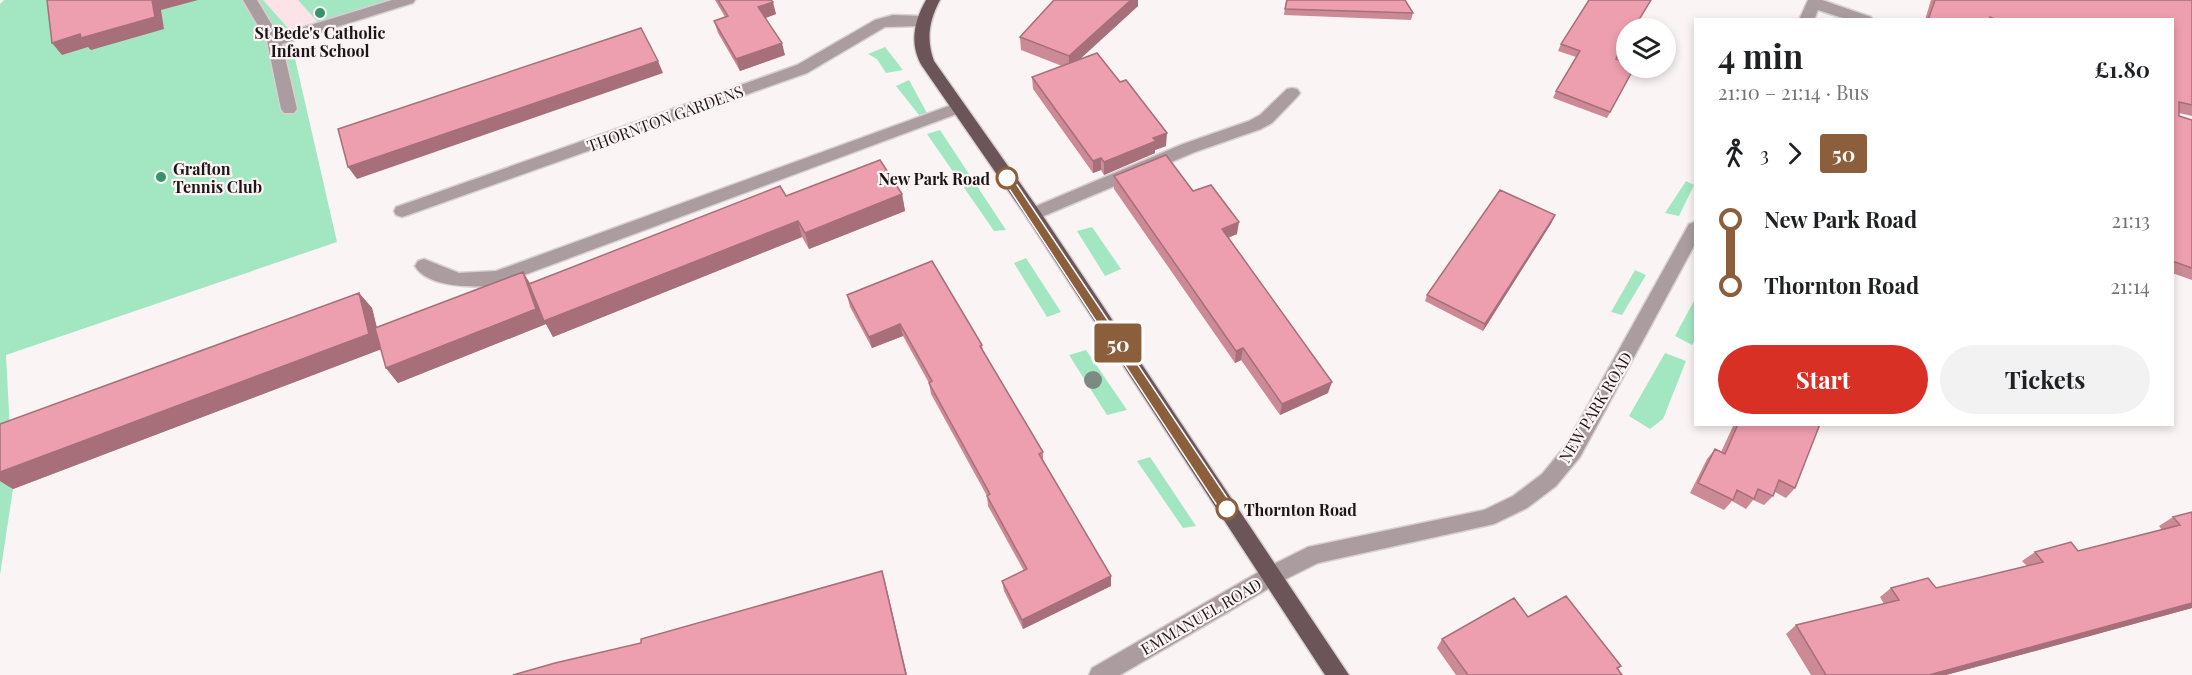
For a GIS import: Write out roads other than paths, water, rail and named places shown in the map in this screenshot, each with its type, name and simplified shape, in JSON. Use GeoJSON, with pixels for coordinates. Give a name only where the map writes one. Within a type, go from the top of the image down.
{"type":"FeatureCollection","features":[{"type":"Feature","properties":{"kind":"main road"},"geometry":{"type":"LineString","coordinates":[[933,0],[922,21],[920,36],[924,55],[957,108],[1033,214],[1338,675]]}},
{"type":"Feature","properties":{"kind":"street"},"geometry":{"type":"LineString","coordinates":[[250,0],[274,42],[289,109]]}},
{"type":"Feature","properties":{"kind":"street"},"geometry":{"type":"LineString","coordinates":[[274,42],[408,0]]}},
{"type":"Feature","properties":{"kind":"street"},"geometry":{"type":"LineString","coordinates":[[1807,18],[1814,1],[1861,18]]}},
{"type":"Feature","properties":{"kind":"street","name":"THORNTON GARDENS"},"geometry":{"type":"LineString","coordinates":[[402,211],[802,69],[880,23],[893,20],[922,21]]}},
{"type":"Feature","properties":{"kind":"street"},"geometry":{"type":"LineString","coordinates":[[1033,214],[1189,148],[1255,125],[1266,119],[1292,93]]}},
{"type":"Feature","properties":{"kind":"street"},"geometry":{"type":"LineString","coordinates":[[424,266],[438,275],[455,281],[475,282],[497,278],[957,108]]}},
{"type":"Feature","properties":{"kind":"street","name":"NEW PARK ROAD"},"geometry":{"type":"LineString","coordinates":[[1271,576],[1326,551],[1486,518],[1520,502],[1549,480],[1573,451],[1690,250],[1694,232]]}},
{"type":"Feature","properties":{"kind":"street","name":"EMMANUEL ROAD"},"geometry":{"type":"LineString","coordinates":[[1100,675],[1271,576]]}},
{"type":"Feature","properties":{"kind":"place","name":"St Bede's Catholic Infant School"},"geometry":{"type":"Point","coordinates":[320,13]}},
{"type":"Feature","properties":{"kind":"place","name":"Grafton Tennis Club"},"geometry":{"type":"Point","coordinates":[161,177]}},
{"type":"Feature","properties":{"kind":"place","name":"New Park Road"},"geometry":{"type":"Point","coordinates":[1007,178]}},
{"type":"Feature","properties":{"kind":"place","name":"Thornton Road"},"geometry":{"type":"Point","coordinates":[1227,509]}}]}
